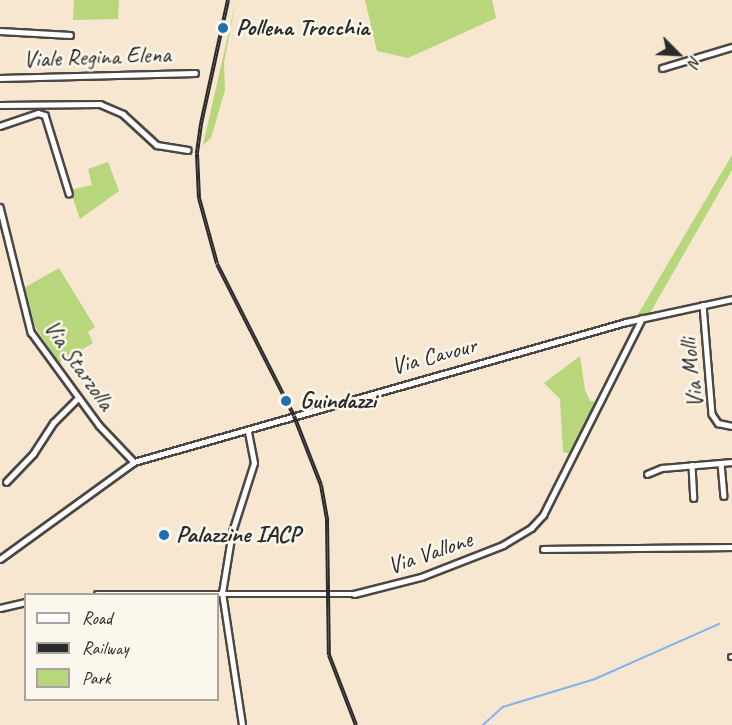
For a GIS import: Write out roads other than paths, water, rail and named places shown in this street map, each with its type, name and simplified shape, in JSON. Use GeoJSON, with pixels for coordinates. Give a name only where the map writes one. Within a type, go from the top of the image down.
{"type":"FeatureCollection","features":[{"type":"Feature","properties":{"kind":"street"},"geometry":{"type":"LineString","coordinates":[[0,32],[70,35]]}},
{"type":"Feature","properties":{"kind":"street"},"geometry":{"type":"LineString","coordinates":[[662,68],[732,47]]}},
{"type":"Feature","properties":{"kind":"street","name":"Viale Regina Elena"},"geometry":{"type":"LineString","coordinates":[[0,78],[195,73]]}},
{"type":"Feature","properties":{"kind":"street"},"geometry":{"type":"LineString","coordinates":[[0,105],[86,102],[112,107],[157,145],[188,150]]}},
{"type":"Feature","properties":{"kind":"street"},"geometry":{"type":"LineString","coordinates":[[37,103],[38,113]]}},
{"type":"Feature","properties":{"kind":"street"},"geometry":{"type":"LineString","coordinates":[[0,126],[38,113],[45,115],[69,193]]}},
{"type":"Feature","properties":{"kind":"street","name":"Via Starzolla"},"geometry":{"type":"LineString","coordinates":[[0,207],[28,324],[78,398],[134,462]]}},
{"type":"Feature","properties":{"kind":"street","name":"Via Cavour"},"geometry":{"type":"LineString","coordinates":[[0,559],[134,462],[248,432],[340,401],[642,318],[732,298]]}},
{"type":"Feature","properties":{"kind":"street","name":"Via Molli"},"geometry":{"type":"LineString","coordinates":[[703,305],[712,414],[718,423],[732,426]]}},
{"type":"Feature","properties":{"kind":"street","name":"Via Vallone"},"geometry":{"type":"LineString","coordinates":[[219,593],[368,592],[467,561],[521,535],[543,515],[559,488],[642,318]]}},
{"type":"Feature","properties":{"kind":"street"},"geometry":{"type":"LineString","coordinates":[[6,482],[78,398]]}},
{"type":"Feature","properties":{"kind":"street"},"geometry":{"type":"LineString","coordinates":[[242,725],[222,593],[232,532],[254,463],[248,432]]}},
{"type":"Feature","properties":{"kind":"street"},"geometry":{"type":"LineString","coordinates":[[647,474],[662,468],[732,462]]}},
{"type":"Feature","properties":{"kind":"street"},"geometry":{"type":"LineString","coordinates":[[721,463],[724,496]]}},
{"type":"Feature","properties":{"kind":"street"},"geometry":{"type":"LineString","coordinates":[[692,465],[694,498]]}},
{"type":"Feature","properties":{"kind":"street"},"geometry":{"type":"LineString","coordinates":[[543,549],[732,547]]}},
{"type":"Feature","properties":{"kind":"street"},"geometry":{"type":"LineString","coordinates":[[0,608],[24,602]]}},
{"type":"Feature","properties":{"kind":"waterway"},"geometry":{"type":"LineString","coordinates":[[483,725],[503,707],[595,679],[719,624]]}},
{"type":"Feature","properties":{"kind":"railway"},"geometry":{"type":"LineString","coordinates":[[228,0],[201,124],[197,154],[199,198],[217,264],[294,416],[321,485],[327,520],[329,655],[356,725]]}},
{"type":"Feature","properties":{"kind":"place","name":"Pollena Trocchia"},"geometry":{"type":"Point","coordinates":[223,28]}},
{"type":"Feature","properties":{"kind":"place","name":"Guindazzi"},"geometry":{"type":"Point","coordinates":[286,401]}},
{"type":"Feature","properties":{"kind":"place","name":"Palazzine IACP"},"geometry":{"type":"Point","coordinates":[164,535]}}]}
